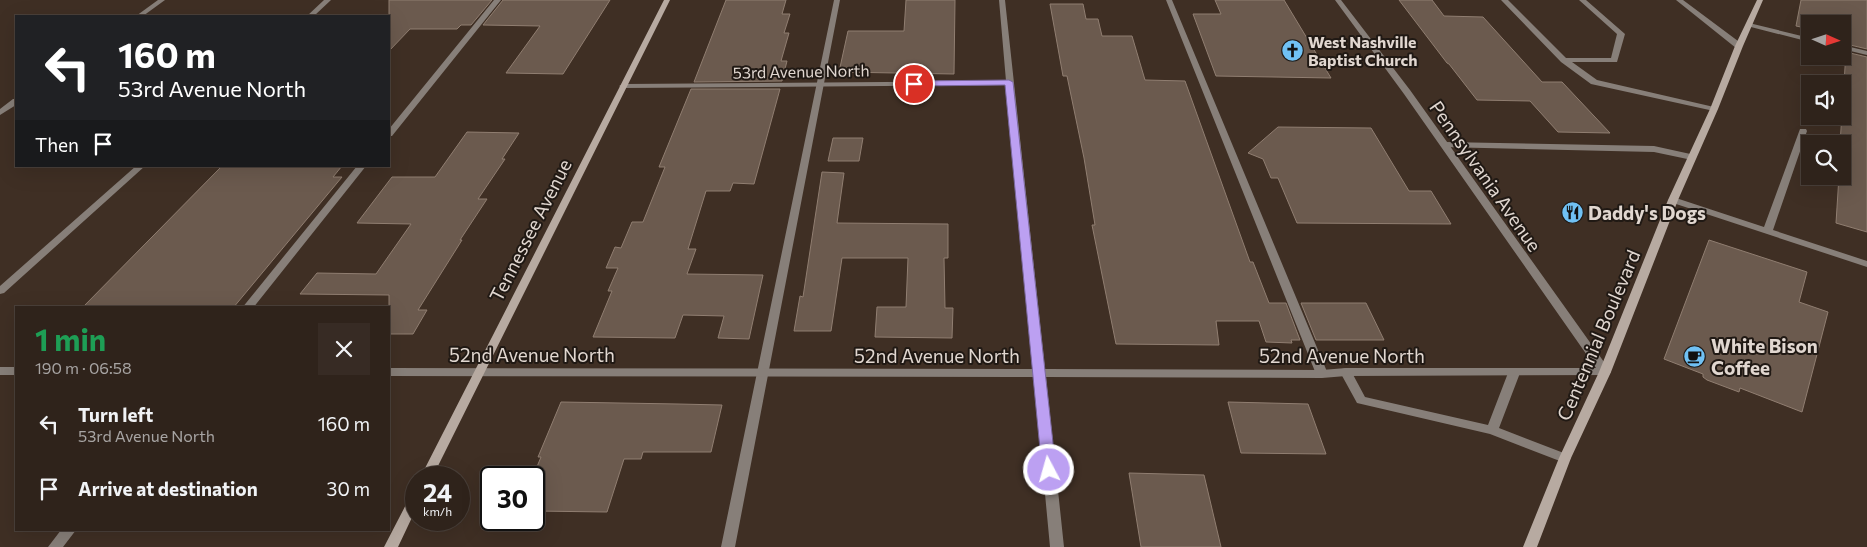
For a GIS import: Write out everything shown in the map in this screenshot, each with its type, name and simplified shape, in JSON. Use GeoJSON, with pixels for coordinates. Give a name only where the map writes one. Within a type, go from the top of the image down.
{"type":"FeatureCollection","features":[{"type":"Feature","properties":{"kind":"main road","name":"Tennessee Avenue"},"geometry":{"type":"LineString","coordinates":[[432,466],[667,0]]}},
{"type":"Feature","properties":{"kind":"main road","name":"Centennial Boulevard"},"geometry":{"type":"LineString","coordinates":[[1530,547],[1565,458],[1605,372],[1673,200],[1760,0]]}},
{"type":"Feature","properties":{"kind":"main road"},"geometry":{"type":"LineString","coordinates":[[391,547],[405,519]]}},
{"type":"Feature","properties":{"kind":"street"},"geometry":{"type":"LineString","coordinates":[[140,15],[162,0]]}},
{"type":"Feature","properties":{"kind":"street"},"geometry":{"type":"LineString","coordinates":[[311,15],[328,0]]}},
{"type":"Feature","properties":{"kind":"street"},"geometry":{"type":"LineString","coordinates":[[390,133],[498,0]]}},
{"type":"Feature","properties":{"kind":"street"},"geometry":{"type":"LineString","coordinates":[[728,547],[837,0]]}},
{"type":"Feature","properties":{"kind":"street"},"geometry":{"type":"LineString","coordinates":[[1002,0],[1057,547]]}},
{"type":"Feature","properties":{"kind":"street"},"geometry":{"type":"LineString","coordinates":[[1169,0],[1322,374]]}},
{"type":"Feature","properties":{"kind":"street","name":"Pennsylvania Avenue"},"geometry":{"type":"LineString","coordinates":[[1338,0],[1445,145],[1605,372]]}},
{"type":"Feature","properties":{"kind":"street"},"geometry":{"type":"LineString","coordinates":[[1504,0],[1564,60],[1594,82],[1714,109]]}},
{"type":"Feature","properties":{"kind":"street"},"geometry":{"type":"LineString","coordinates":[[1564,60],[1614,60],[1621,34],[1582,0]]}},
{"type":"Feature","properties":{"kind":"street"},"geometry":{"type":"LineString","coordinates":[[1679,0],[1739,46]]}},
{"type":"Feature","properties":{"kind":"street"},"geometry":{"type":"LineString","coordinates":[[1749,25],[1801,38]]}},
{"type":"Feature","properties":{"kind":"street"},"geometry":{"type":"LineString","coordinates":[[1851,50],[1867,53]]}},
{"type":"Feature","properties":{"kind":"street","name":"53rd Avenue North"},"geometry":{"type":"LineString","coordinates":[[623,86],[1009,82]]}},
{"type":"Feature","properties":{"kind":"street"},"geometry":{"type":"LineString","coordinates":[[0,113],[15,102]]}},
{"type":"Feature","properties":{"kind":"street"},"geometry":{"type":"LineString","coordinates":[[1768,230],[1803,130]]}},
{"type":"Feature","properties":{"kind":"street"},"geometry":{"type":"LineString","coordinates":[[1445,145],[1654,148],[1692,157]]}},
{"type":"Feature","properties":{"kind":"street"},"geometry":{"type":"LineString","coordinates":[[0,291],[140,167]]}},
{"type":"Feature","properties":{"kind":"street"},"geometry":{"type":"LineString","coordinates":[[249,306],[361,167]]}},
{"type":"Feature","properties":{"kind":"street"},"geometry":{"type":"LineString","coordinates":[[1673,200],[1867,264]]}},
{"type":"Feature","properties":{"kind":"street"},"geometry":{"type":"LineString","coordinates":[[0,372],[15,372]]}},
{"type":"Feature","properties":{"kind":"street","name":"52nd Avenue North"},"geometry":{"type":"LineString","coordinates":[[390,372],[1322,374],[1346,372],[1605,372]]}},
{"type":"Feature","properties":{"kind":"street"},"geometry":{"type":"LineString","coordinates":[[1346,372],[1361,400],[1492,430],[1565,458]]}},
{"type":"Feature","properties":{"kind":"street"},"geometry":{"type":"LineString","coordinates":[[1492,430],[1514,373]]}},
{"type":"Feature","properties":{"kind":"street"},"geometry":{"type":"LineString","coordinates":[[56,547],[68,531]]}},
{"type":"Feature","properties":{"kind":"building"},"geometry":{"type":"Polygon","coordinates":[[[389,0],[492,0],[471,25],[461,25],[457,29],[410,29],[390,50],[389,0]]]}},
{"type":"Feature","properties":{"kind":"building"},"geometry":{"type":"Polygon","coordinates":[[[503,0],[610,0],[563,74],[506,73],[540,26],[483,25],[503,0]]]}},
{"type":"Feature","properties":{"kind":"building"},"geometry":{"type":"Polygon","coordinates":[[[726,0],[786,0],[782,14],[790,14],[784,33],[789,33],[781,61],[787,61],[782,81],[694,82],[726,0]]]}},
{"type":"Feature","properties":{"kind":"building"},"geometry":{"type":"Polygon","coordinates":[[[906,0],[955,0],[954,74],[839,72],[848,31],[904,31],[906,0]]]}},
{"type":"Feature","properties":{"kind":"building"},"geometry":{"type":"Polygon","coordinates":[[[1215,0],[1284,0],[1331,78],[1216,76],[1193,14],[1221,14],[1215,0]]]}},
{"type":"Feature","properties":{"kind":"building"},"geometry":{"type":"Polygon","coordinates":[[[1399,0],[1432,0],[1444,16],[1483,17],[1542,82],[1562,82],[1610,133],[1558,132],[1530,101],[1477,100],[1399,0]]]}},
{"type":"Feature","properties":{"kind":"building"},"geometry":{"type":"Polygon","coordinates":[[[1801,0],[1867,0],[1867,49],[1851,45],[1851,15],[1801,15],[1801,27],[1796,26],[1801,0]]]}},
{"type":"Feature","properties":{"kind":"building"},"geometry":{"type":"Polygon","coordinates":[[[1050,4],[1083,4],[1086,19],[1098,19],[1102,36],[1132,36],[1145,80],[1185,81],[1250,262],[1253,262],[1269,303],[1286,303],[1300,340],[1291,340],[1292,343],[1266,342],[1259,321],[1216,321],[1219,345],[1116,344],[1092,225],[1095,225],[1084,158],[1067,76],[1063,76],[1050,4]]]}},
{"type":"Feature","properties":{"kind":"building"},"geometry":{"type":"Polygon","coordinates":[[[1851,53],[1867,57],[1867,232],[1836,223],[1838,185],[1851,185],[1851,135],[1841,135],[1841,125],[1851,125],[1851,75],[1844,75],[1845,65],[1851,65],[1851,53]]]}},
{"type":"Feature","properties":{"kind":"building"},"geometry":{"type":"Polygon","coordinates":[[[691,89],[780,89],[754,184],[733,183],[730,191],[706,191],[688,249],[696,249],[687,274],[763,275],[749,339],[718,338],[724,316],[683,315],[675,338],[593,337],[612,291],[608,291],[618,268],[606,268],[615,247],[621,248],[632,222],[643,222],[665,167],[659,167],[691,89]]]}},
{"type":"Feature","properties":{"kind":"building"},"geometry":{"type":"Polygon","coordinates":[[[1278,127],[1371,128],[1409,191],[1431,191],[1451,224],[1297,223],[1278,178],[1271,178],[1263,159],[1248,153],[1278,127]]]}},
{"type":"Feature","properties":{"kind":"building"},"geometry":{"type":"Polygon","coordinates":[[[467,132],[519,133],[502,159],[505,159],[478,199],[487,199],[418,310],[427,310],[413,334],[390,334],[389,295],[300,294],[317,273],[376,274],[411,224],[357,223],[392,177],[435,177],[467,132]]]}},
{"type":"Feature","properties":{"kind":"building"},"geometry":{"type":"Polygon","coordinates":[[[833,138],[863,138],[859,161],[828,161],[833,138]]]}},
{"type":"Feature","properties":{"kind":"building"},"geometry":{"type":"Polygon","coordinates":[[[221,167],[341,167],[333,177],[342,177],[235,306],[84,306],[221,167]]]}},
{"type":"Feature","properties":{"kind":"building"},"geometry":{"type":"Polygon","coordinates":[[[822,172],[844,173],[837,223],[948,224],[948,258],[944,258],[945,308],[953,308],[952,338],[875,337],[877,307],[906,307],[908,258],[842,258],[831,331],[794,331],[800,296],[803,297],[822,172]]]}},
{"type":"Feature","properties":{"kind":"building"},"geometry":{"type":"Polygon","coordinates":[[[1709,240],[1807,272],[1799,302],[1828,312],[1802,412],[1740,388],[1739,392],[1707,380],[1703,377],[1703,374],[1664,359],[1709,240]]]}},
{"type":"Feature","properties":{"kind":"building"},"geometry":{"type":"Polygon","coordinates":[[[1301,303],[1366,303],[1384,340],[1316,340],[1301,303]]]}},
{"type":"Feature","properties":{"kind":"building"},"geometry":{"type":"Polygon","coordinates":[[[561,402],[722,405],[711,452],[643,452],[641,459],[624,459],[607,512],[545,511],[545,466],[537,466],[541,457],[538,457],[561,402]]]}},
{"type":"Feature","properties":{"kind":"building"},"geometry":{"type":"Polygon","coordinates":[[[1228,402],[1308,404],[1326,454],[1241,453],[1228,402]]]}},
{"type":"Feature","properties":{"kind":"building"},"geometry":{"type":"Polygon","coordinates":[[[1129,473],[1204,475],[1221,547],[1141,547],[1129,473]]]}},
{"type":"Feature","properties":{"kind":"place","name":"West Nashville Baptist Church"},"geometry":{"type":"Point","coordinates":[1292,50]}},
{"type":"Feature","properties":{"kind":"place","name":"Daddy's Dogs"},"geometry":{"type":"Point","coordinates":[1572,212]}},
{"type":"Feature","properties":{"kind":"place","name":"White Bison Coffee"},"geometry":{"type":"Point","coordinates":[1695,356]}},
{"type":"Feature","properties":{"kind":"route"},"geometry":{"type":"LineString","coordinates":[[914,84],[1009,82],[1049,470]]}}]}
